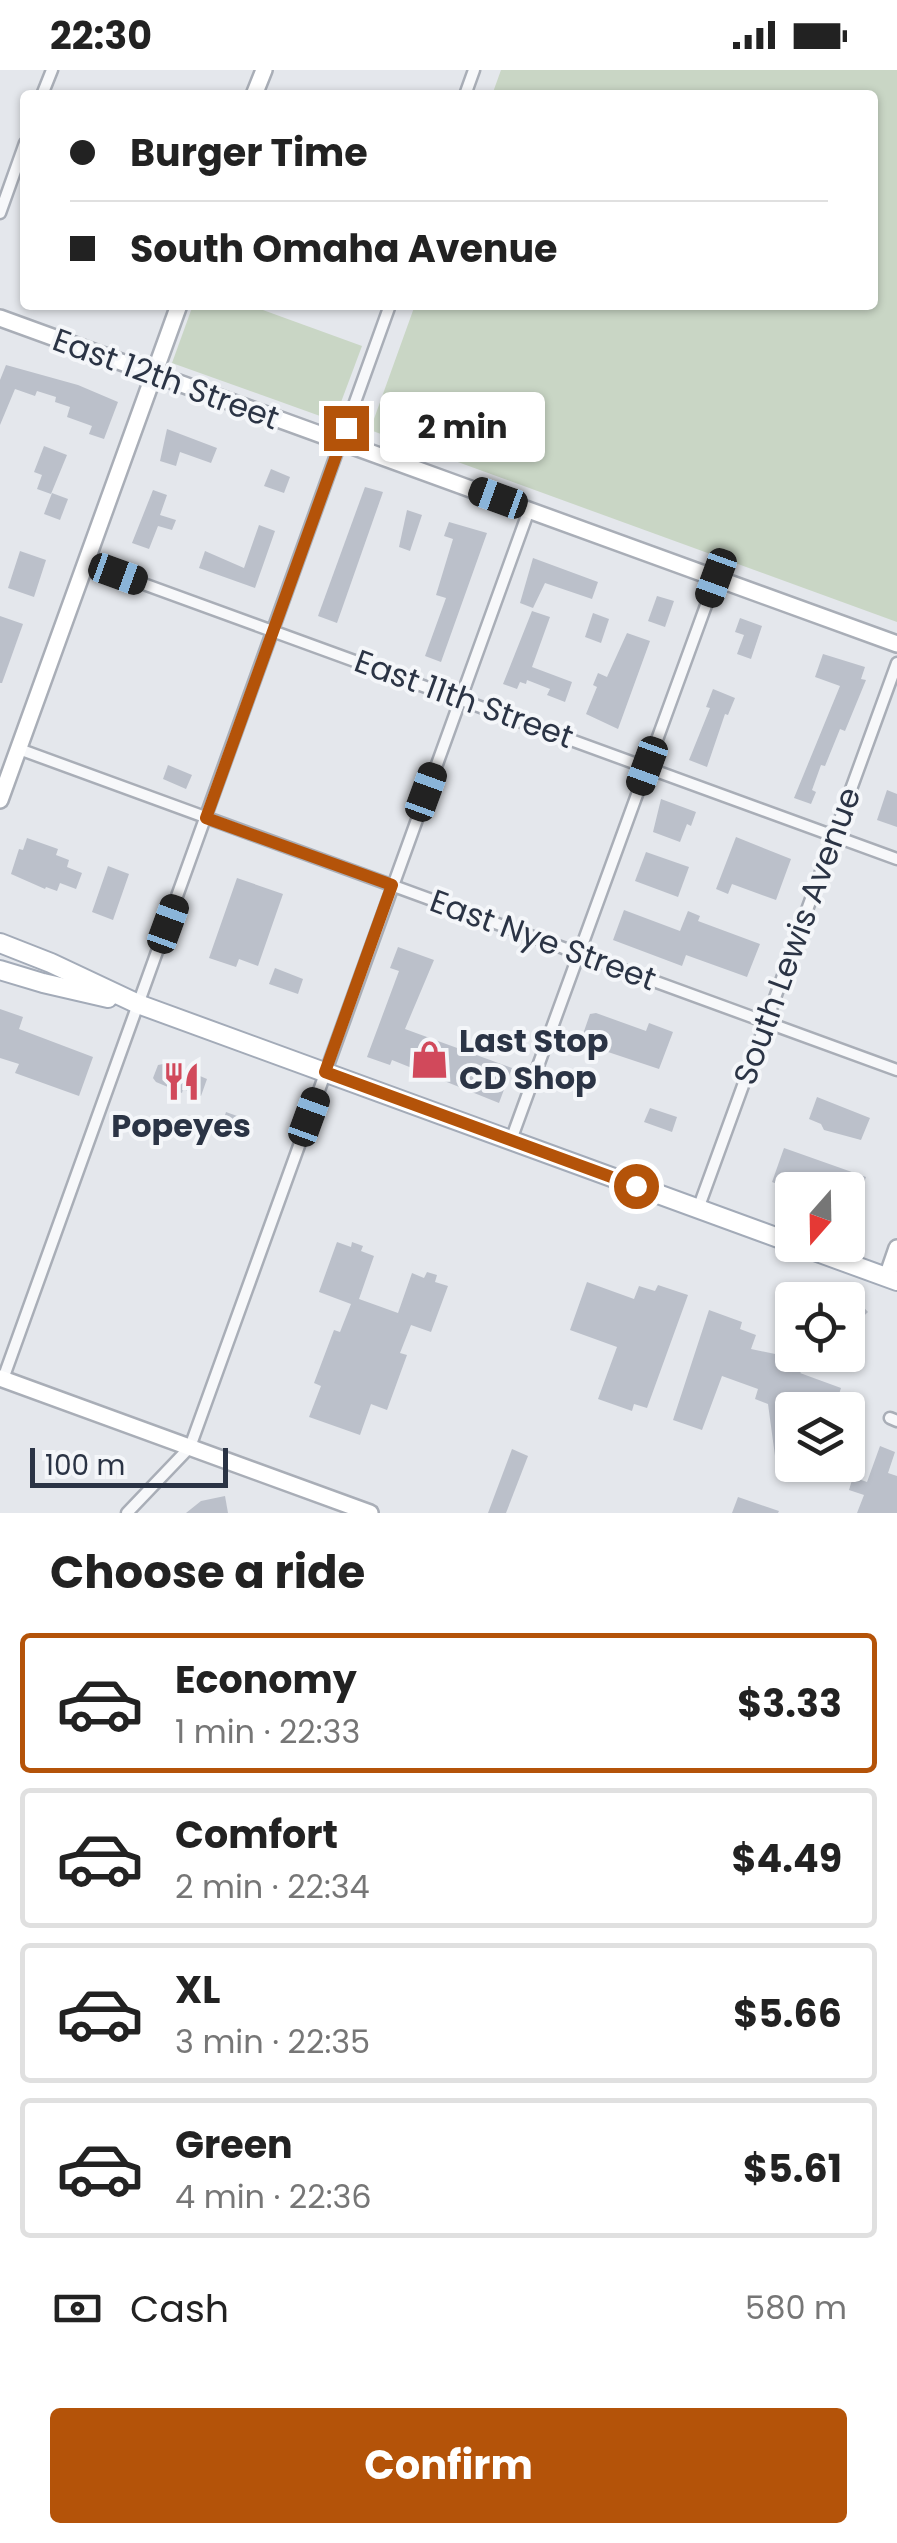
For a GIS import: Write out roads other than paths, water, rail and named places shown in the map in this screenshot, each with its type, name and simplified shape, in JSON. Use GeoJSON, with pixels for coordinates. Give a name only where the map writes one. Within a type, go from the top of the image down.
{"type":"FeatureCollection","features":[{"type":"Feature","properties":{"kind":"main road"},"geometry":{"type":"LineString","coordinates":[[0,943],[138,1004],[775,1237]]}},
{"type":"Feature","properties":{"kind":"main road"},"geometry":{"type":"LineString","coordinates":[[0,970],[43,984],[138,1004]]}},
{"type":"Feature","properties":{"kind":"main road"},"geometry":{"type":"LineString","coordinates":[[845,1262],[892,1279]]}},
{"type":"Feature","properties":{"kind":"street"},"geometry":{"type":"LineString","coordinates":[[0,213],[20,157]]}},
{"type":"Feature","properties":{"kind":"street"},"geometry":{"type":"LineString","coordinates":[[0,800],[176,310]]}},
{"type":"Feature","properties":{"kind":"street"},"geometry":{"type":"LineString","coordinates":[[370,1513],[2,1379],[388,310]]}},
{"type":"Feature","properties":{"kind":"street","name":"East 12th Street"},"geometry":{"type":"LineString","coordinates":[[0,318],[897,644]]}},
{"type":"Feature","properties":{"kind":"street"},"geometry":{"type":"LineString","coordinates":[[127,1513],[190,1448],[530,510]]}},
{"type":"Feature","properties":{"kind":"street","name":"East 11th Street"},"geometry":{"type":"LineString","coordinates":[[86,563],[897,859]]}},
{"type":"Feature","properties":{"kind":"street"},"geometry":{"type":"LineString","coordinates":[[511,1140],[716,578]]}},
{"type":"Feature","properties":{"kind":"street","name":"South Lewis Avenue"},"geometry":{"type":"LineString","coordinates":[[698,1209],[897,663]]}},
{"type":"Feature","properties":{"kind":"street","name":"East Nye Street"},"geometry":{"type":"LineString","coordinates":[[19,749],[897,1070]]}},
{"type":"Feature","properties":{"kind":"street"},"geometry":{"type":"LineString","coordinates":[[892,1279],[897,1248]]}},
{"type":"Feature","properties":{"kind":"place","name":"Last Stop CD Shop"},"geometry":{"type":"Point","coordinates":[429,1059]}},
{"type":"Feature","properties":{"kind":"place","name":"Popeyes"},"geometry":{"type":"Point","coordinates":[181,1081]}}]}
